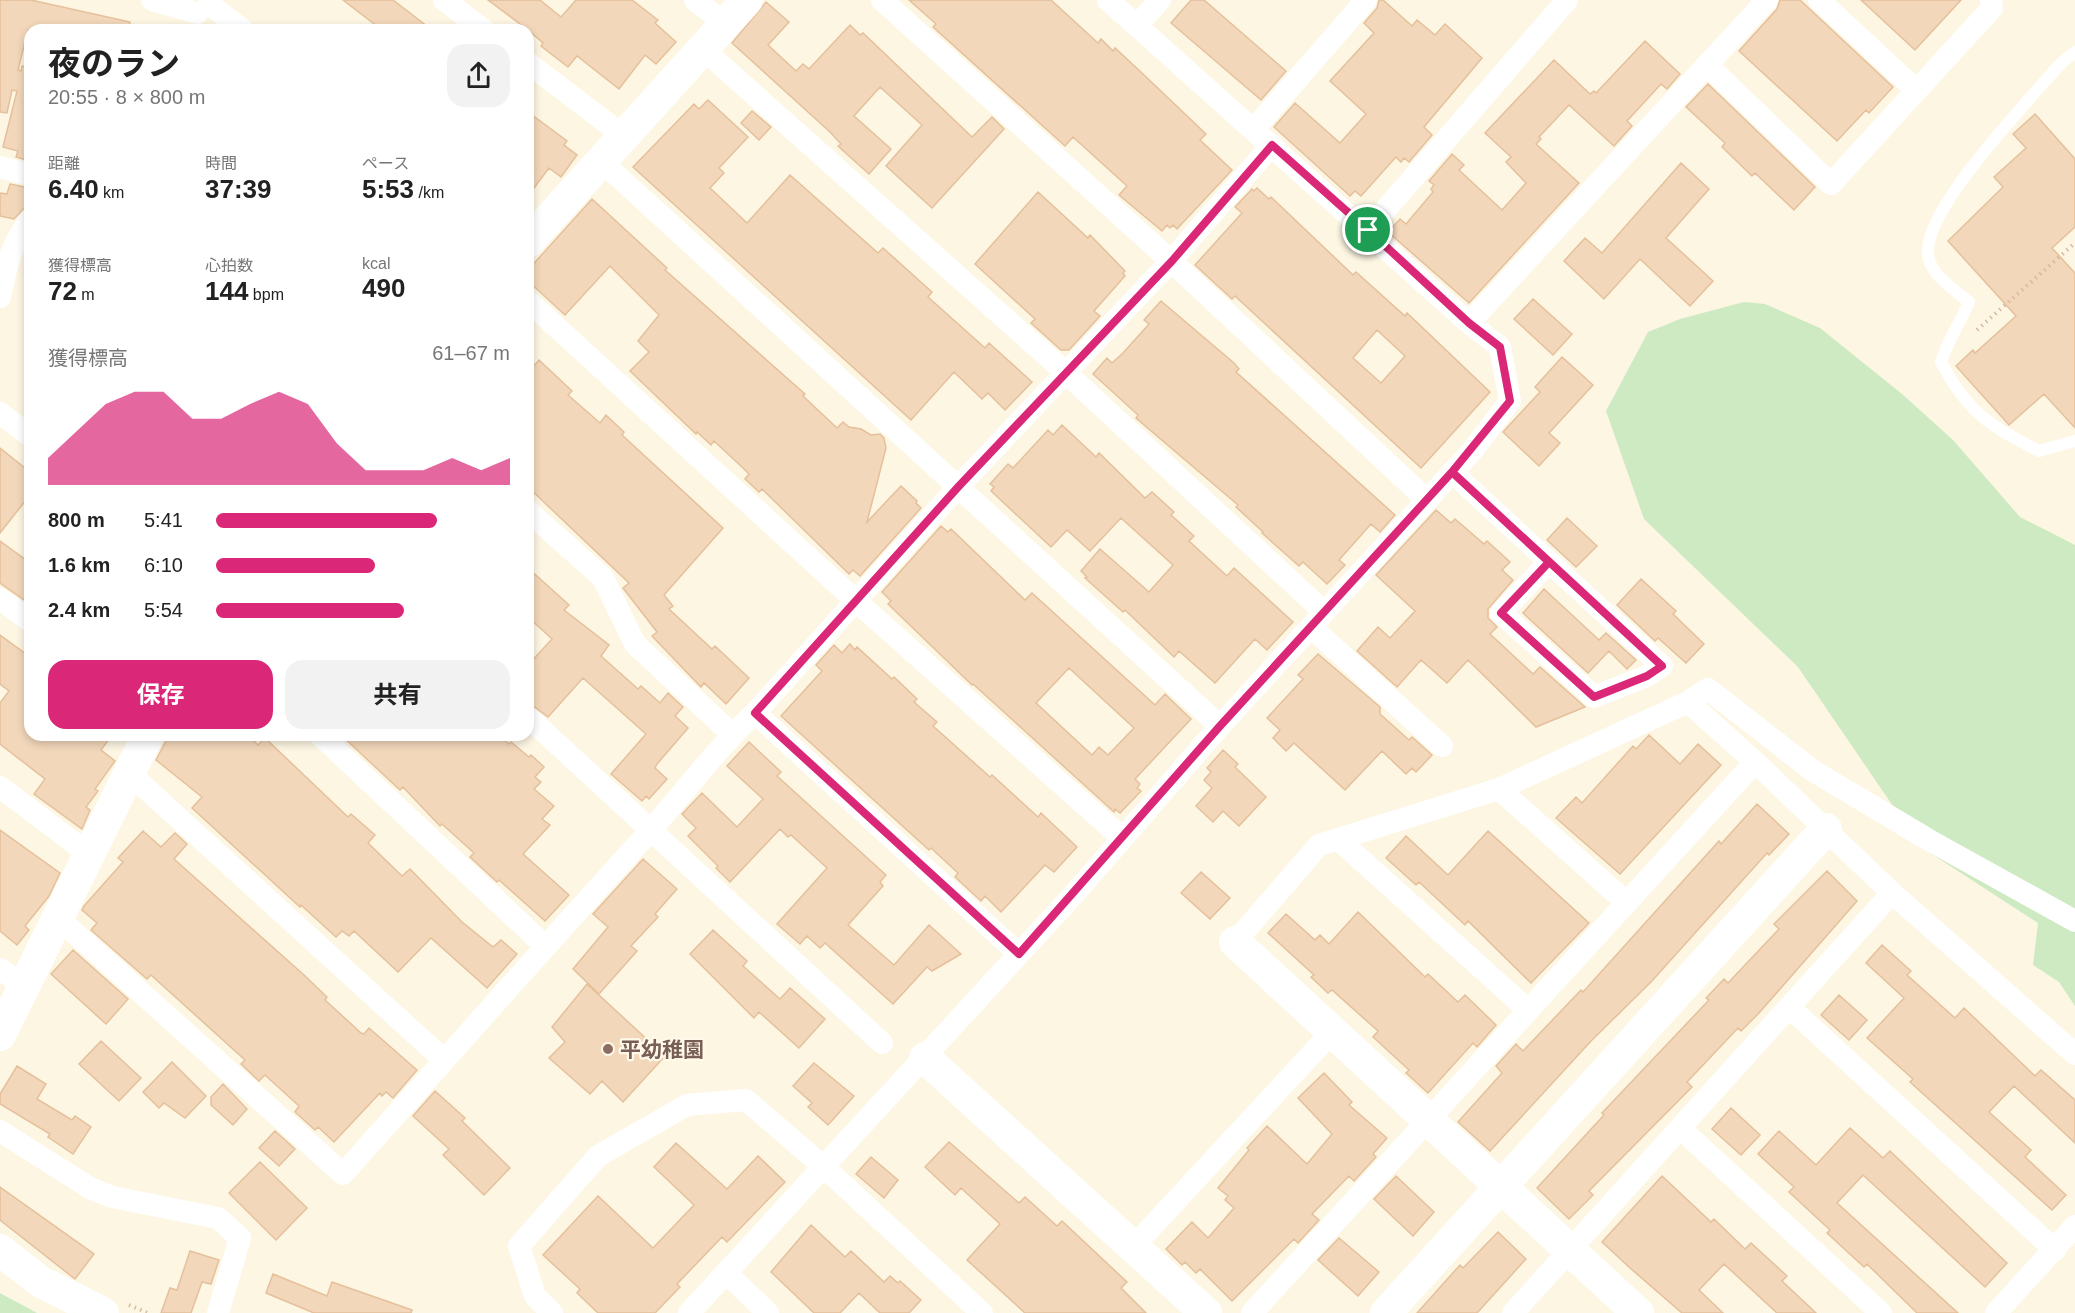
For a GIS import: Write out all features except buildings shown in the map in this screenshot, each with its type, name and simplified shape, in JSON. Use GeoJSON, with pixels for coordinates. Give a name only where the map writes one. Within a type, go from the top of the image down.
{"type":"FeatureCollection","features":[{"type":"Feature","properties":{"kind":"street"},"geometry":{"type":"LineString","coordinates":[[153,0],[201,12],[229,24]]}},
{"type":"Feature","properties":{"kind":"street"},"geometry":{"type":"LineString","coordinates":[[444,0],[476,24]]}},
{"type":"Feature","properties":{"kind":"street"},"geometry":{"type":"LineString","coordinates":[[695,0],[726,24]]}},
{"type":"Feature","properties":{"kind":"street"},"geometry":{"type":"LineString","coordinates":[[534,235],[747,0]]}},
{"type":"Feature","properties":{"kind":"street"},"geometry":{"type":"LineString","coordinates":[[882,0],[1172,261],[1427,500]]}},
{"type":"Feature","properties":{"kind":"street"},"geometry":{"type":"LineString","coordinates":[[689,1313],[825,1168],[1076,892],[1120,837],[1452,472],[1510,401],[1500,347],[1469,323],[1368,230],[1108,0]]}},
{"type":"Feature","properties":{"kind":"street"},"geometry":{"type":"LineString","coordinates":[[1137,25],[1160,0]]}},
{"type":"Feature","properties":{"kind":"street"},"geometry":{"type":"LineString","coordinates":[[1254,129],[1366,0]]}},
{"type":"Feature","properties":{"kind":"street"},"geometry":{"type":"LineString","coordinates":[[1368,230],[1567,0]]}},
{"type":"Feature","properties":{"kind":"street"},"geometry":{"type":"LineString","coordinates":[[1469,323],[1767,0]]}},
{"type":"Feature","properties":{"kind":"street"},"geometry":{"type":"LineString","coordinates":[[1819,0],[1916,90]]}},
{"type":"Feature","properties":{"kind":"street"},"geometry":{"type":"LineString","coordinates":[[1707,65],[1831,184],[1992,8],[1991,0]]}},
{"type":"Feature","properties":{"kind":"street"},"geometry":{"type":"LineString","coordinates":[[703,49],[1065,372],[1317,619],[1442,746]]}},
{"type":"Feature","properties":{"kind":"street"},"geometry":{"type":"LineString","coordinates":[[534,68],[624,136]]}},
{"type":"Feature","properties":{"kind":"street"},"geometry":{"type":"LineString","coordinates":[[58,918],[343,1174],[544,945],[651,830],[732,734],[755,713],[1065,372],[1172,261],[1272,145]]}},
{"type":"Feature","properties":{"kind":"street"},"geometry":{"type":"LineString","coordinates":[[601,161],[1220,726]]}},
{"type":"Feature","properties":{"kind":"street"},"geometry":{"type":"LineString","coordinates":[[0,168],[24,174]]}},
{"type":"Feature","properties":{"kind":"street"},"geometry":{"type":"LineString","coordinates":[[0,297],[8,255],[24,235]]}},
{"type":"Feature","properties":{"kind":"street"},"geometry":{"type":"LineString","coordinates":[[534,306],[856,601],[1120,837]]}},
{"type":"Feature","properties":{"kind":"street"},"geometry":{"type":"LineString","coordinates":[[0,413],[24,431]]}},
{"type":"Feature","properties":{"kind":"street"},"geometry":{"type":"LineString","coordinates":[[1452,472],[1662,666],[1647,676],[1594,697],[1501,613],[1549,562]]}},
{"type":"Feature","properties":{"kind":"street"},"geometry":{"type":"LineString","coordinates":[[534,516],[603,578],[635,644],[732,734]]}},
{"type":"Feature","properties":{"kind":"street"},"geometry":{"type":"LineString","coordinates":[[0,599],[24,617]]}},
{"type":"Feature","properties":{"kind":"street"},"geometry":{"type":"LineString","coordinates":[[1638,1313],[1235,942],[1319,845],[1499,789],[1688,702],[1708,689],[1812,770],[1929,840],[2075,921]]}},
{"type":"Feature","properties":{"kind":"street"},"geometry":{"type":"LineString","coordinates":[[1688,702],[1755,762],[1892,893],[2075,1054]]}},
{"type":"Feature","properties":{"kind":"street"},"geometry":{"type":"LineString","coordinates":[[755,713],[1019,954]]}},
{"type":"Feature","properties":{"kind":"street"},"geometry":{"type":"LineString","coordinates":[[534,723],[882,1043]]}},
{"type":"Feature","properties":{"kind":"street"},"geometry":{"type":"LineString","coordinates":[[0,1035],[12,978],[58,918],[145,741]]}},
{"type":"Feature","properties":{"kind":"street"},"geometry":{"type":"LineString","coordinates":[[326,741],[544,945]]}},
{"type":"Feature","properties":{"kind":"street"},"geometry":{"type":"LineString","coordinates":[[1252,1313],[1755,762]]}},
{"type":"Feature","properties":{"kind":"street"},"geometry":{"type":"LineString","coordinates":[[129,773],[444,1060]]}},
{"type":"Feature","properties":{"kind":"street"},"geometry":{"type":"LineString","coordinates":[[0,787],[89,854]]}},
{"type":"Feature","properties":{"kind":"street"},"geometry":{"type":"LineString","coordinates":[[1499,789],[1627,903]]}},
{"type":"Feature","properties":{"kind":"street"},"geometry":{"type":"LineString","coordinates":[[1386,1313],[1826,829]]}},
{"type":"Feature","properties":{"kind":"street"},"geometry":{"type":"LineString","coordinates":[[1338,838],[1528,1010]]}},
{"type":"Feature","properties":{"kind":"street"},"geometry":{"type":"LineString","coordinates":[[1513,1313],[1892,893]]}},
{"type":"Feature","properties":{"kind":"street"},"geometry":{"type":"LineString","coordinates":[[1789,1007],[2055,1250]]}},
{"type":"Feature","properties":{"kind":"street"},"geometry":{"type":"LineString","coordinates":[[1133,1247],[1333,1031]]}},
{"type":"Feature","properties":{"kind":"street"},"geometry":{"type":"LineString","coordinates":[[925,1058],[1206,1313]]}},
{"type":"Feature","properties":{"kind":"street"},"geometry":{"type":"LineString","coordinates":[[552,1313],[534,1296],[519,1246],[598,1156],[687,1104],[746,1100],[825,1168],[982,1313]]}},
{"type":"Feature","properties":{"kind":"street"},"geometry":{"type":"LineString","coordinates":[[1680,1128],[1881,1313]]}},
{"type":"Feature","properties":{"kind":"street"},"geometry":{"type":"LineString","coordinates":[[0,1131],[90,1188],[112,1197],[218,1218],[240,1238],[218,1313]]}},
{"type":"Feature","properties":{"kind":"street"},"geometry":{"type":"LineString","coordinates":[[1996,1313],[2075,1227]]}},
{"type":"Feature","properties":{"kind":"street"},"geometry":{"type":"LineString","coordinates":[[0,1250],[41,1282],[103,1313]]}},
{"type":"Feature","properties":{"kind":"street"},"geometry":{"type":"LineString","coordinates":[[726,1274],[768,1313]]}},
{"type":"Feature","properties":{"kind":"lane"},"geometry":{"type":"LineString","coordinates":[[2075,52],[2061,63],[1953,190],[1933,230],[1928,250],[1937,275],[1969,302],[1962,320],[1948,341],[1941,362],[1955,389],[1990,426],[2039,451],[2075,441]]}},
{"type":"Feature","properties":{"kind":"path"},"geometry":{"type":"LineString","coordinates":[[1976,330],[2075,243]]}},
{"type":"Feature","properties":{"kind":"green space"},"geometry":{"type":"Polygon","coordinates":[[[1744,302],[1765,304],[1820,328],[1902,394],[1953,440],[2020,517],[2075,545],[2075,1006],[2059,982],[2033,965],[2038,923],[1921,847],[1798,667],[1644,519],[1606,411],[1648,332],[1680,319],[1744,302]]]}},
{"type":"Feature","properties":{"kind":"green space"},"geometry":{"type":"Polygon","coordinates":[[[0,1293],[37,1313],[0,1313],[0,1293]]]}},
{"type":"Feature","properties":{"kind":"place","name":"平幼稚園"},"geometry":{"type":"Point","coordinates":[608,1049]}},
{"type":"Feature","properties":{"kind":"route"},"geometry":{"type":"LineString","coordinates":[[1368,230],[1272,145],[1172,261],[959,486],[755,713],[1019,954],[1076,892],[1120,837],[1452,472],[1549,562],[1501,613],[1594,697],[1647,676],[1662,666],[1452,472],[1472,451],[1510,401],[1500,347],[1469,323],[1368,230]]}}]}
